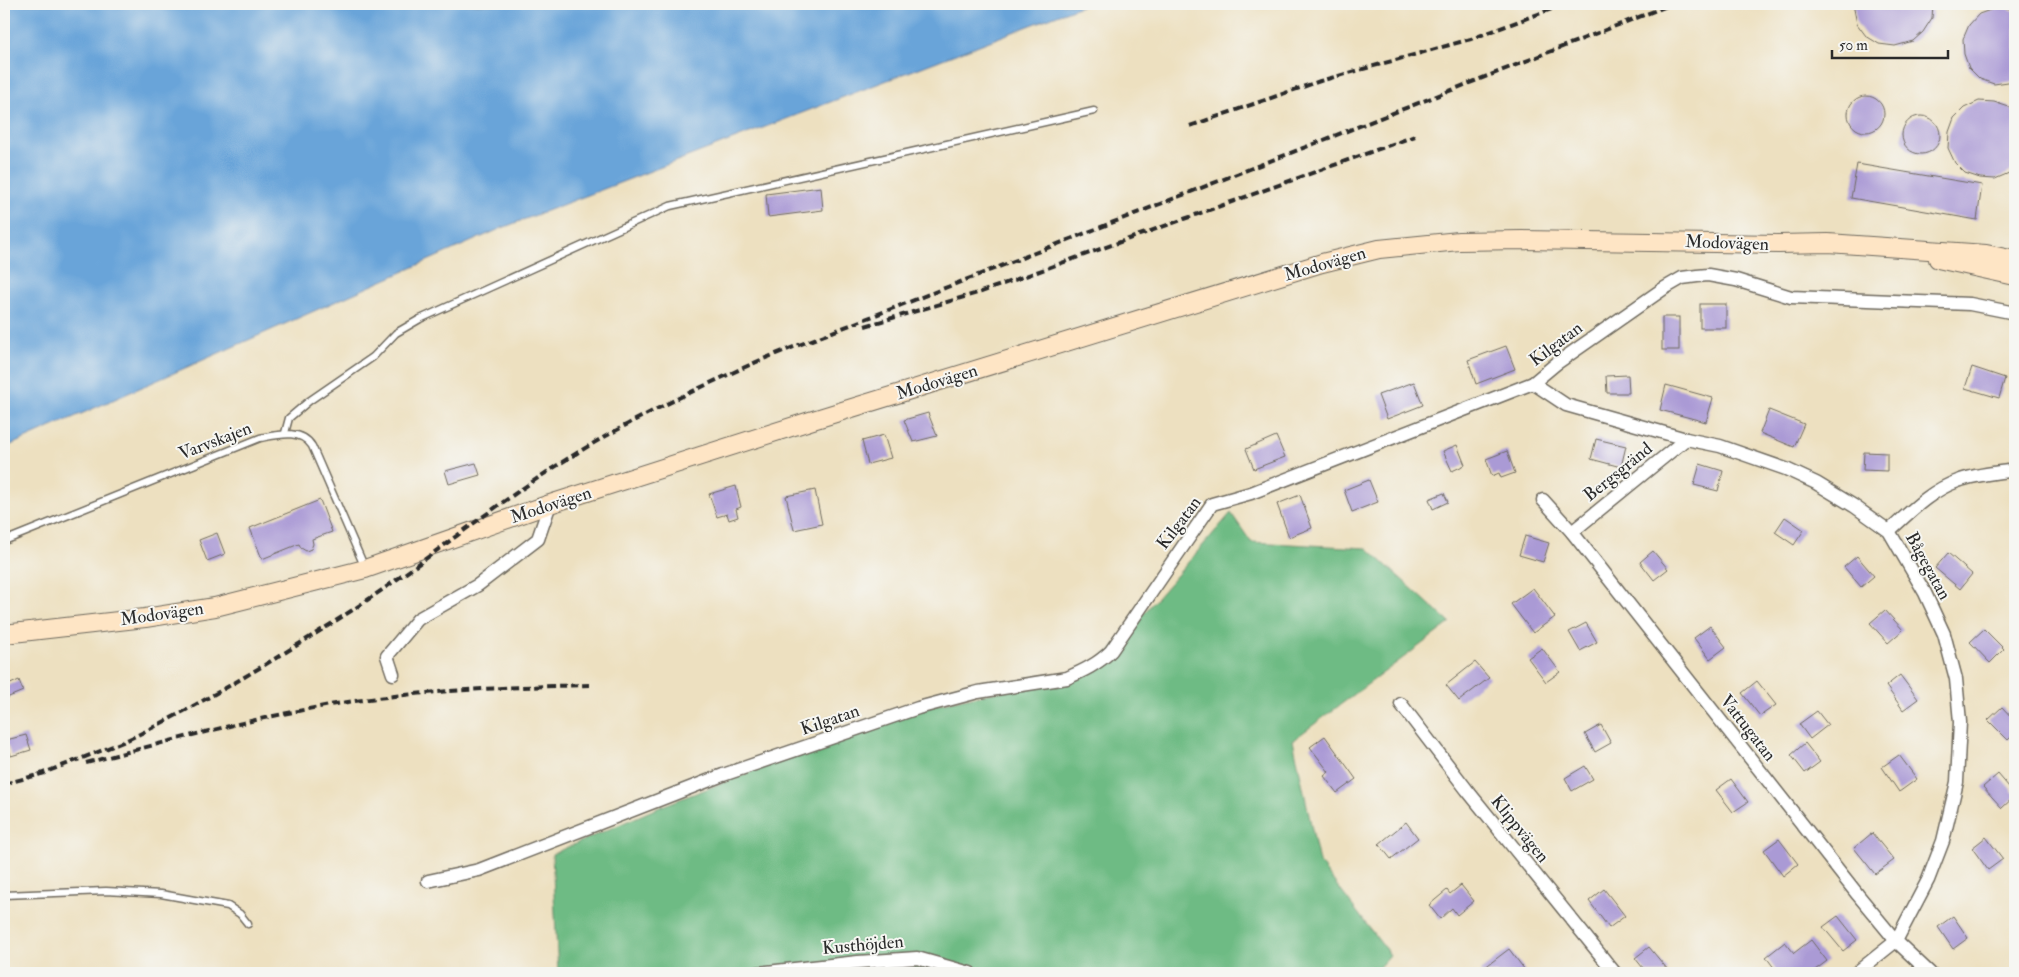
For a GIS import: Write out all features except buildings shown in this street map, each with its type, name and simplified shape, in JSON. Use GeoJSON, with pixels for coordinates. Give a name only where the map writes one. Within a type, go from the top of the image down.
{"type":"FeatureCollection","features":[{"type":"Feature","properties":{"kind":"main road","name":"Modovägen"},"geometry":{"type":"LineString","coordinates":[[4,634],[145,618],[215,607],[365,569],[550,504],[813,420],[1322,263],[1379,249],[1459,241],[1828,243],[1986,254],[2015,260]]}},
{"type":"Feature","properties":{"kind":"main road","name":"Modovägen"},"geometry":{"type":"LineString","coordinates":[[1887,247],[2015,276]]}},
{"type":"Feature","properties":{"kind":"street","name":"Kilgatan"},"geometry":{"type":"LineString","coordinates":[[428,881],[479,870],[723,775],[918,708],[978,692],[1066,678],[1079,673],[1101,661],[1111,651],[1212,504],[1251,493],[1533,383],[1557,363],[1682,278],[1708,276],[1736,280],[1791,297],[1970,304],[2015,313]]}},
{"type":"Feature","properties":{"kind":"street","name":"Bågegatan"},"geometry":{"type":"LineString","coordinates":[[1533,383],[1566,405],[1686,439],[1720,446],[1786,469],[1816,483],[1854,506],[1888,531],[1925,593],[1944,634],[1956,679],[1960,722],[1957,782],[1943,842],[1928,880],[1896,941],[1856,973]]}},
{"type":"Feature","properties":{"kind":"street","name":"Bergsgränd"},"geometry":{"type":"LineString","coordinates":[[1572,532],[1686,439]]}},
{"type":"Feature","properties":{"kind":"street"},"geometry":{"type":"LineString","coordinates":[[1888,531],[1937,491],[1957,481],[2015,470]]}},
{"type":"Feature","properties":{"kind":"street","name":"Vattugatan"},"geometry":{"type":"LineString","coordinates":[[1543,500],[1572,532],[1622,598],[1896,941],[1930,973]]}},
{"type":"Feature","properties":{"kind":"street"},"geometry":{"type":"LineString","coordinates":[[393,674],[387,656],[418,620],[478,585],[538,538],[550,504]]}},
{"type":"Feature","properties":{"kind":"street","name":"Klippvägen"},"geometry":{"type":"LineString","coordinates":[[1400,704],[1615,973]]}},
{"type":"Feature","properties":{"kind":"street","name":"Kusthöjden"},"geometry":{"type":"LineString","coordinates":[[758,973],[858,962],[917,958],[970,973]]}},
{"type":"Feature","properties":{"kind":"lane"},"geometry":{"type":"LineString","coordinates":[[285,433],[290,418],[309,402],[373,357],[396,333],[420,319],[670,206],[1094,111]]}},
{"type":"Feature","properties":{"kind":"lane","name":"Varvskajen"},"geometry":{"type":"LineString","coordinates":[[4,541],[260,438],[285,433],[306,438],[312,446],[365,569]]}},
{"type":"Feature","properties":{"kind":"lane"},"geometry":{"type":"LineString","coordinates":[[4,895],[106,891],[161,894],[228,906],[240,914],[248,924]]}},
{"type":"Feature","properties":{"kind":"green space"},"geometry":{"type":"Polygon","coordinates":[[[1231,513],[1251,542],[1367,548],[1450,623],[1293,740],[1319,862],[1390,955],[1374,973],[558,973],[552,854],[662,806],[918,708],[1066,678],[1111,651],[1231,513]]]}},
{"type":"Feature","properties":{"kind":"water"},"geometry":{"type":"Polygon","coordinates":[[[4,4],[1086,4],[502,228],[4,448],[4,4]]]}},
{"type":"Feature","properties":{"kind":"railway"},"geometry":{"type":"LineString","coordinates":[[1190,126],[1320,81],[1471,39],[1565,4]]}},
{"type":"Feature","properties":{"kind":"railway"},"geometry":{"type":"LineString","coordinates":[[38,775],[125,741],[229,686],[351,611],[547,472],[626,425],[708,384],[763,359],[1672,4]]}},
{"type":"Feature","properties":{"kind":"railway"},"geometry":{"type":"LineString","coordinates":[[865,326],[981,292],[1415,136]]}},
{"type":"Feature","properties":{"kind":"railway"},"geometry":{"type":"LineString","coordinates":[[86,763],[249,721],[348,702],[469,690],[590,685]]}},
{"type":"Feature","properties":{"kind":"railway"},"geometry":{"type":"LineString","coordinates":[[4,784],[45,773]]}}]}
